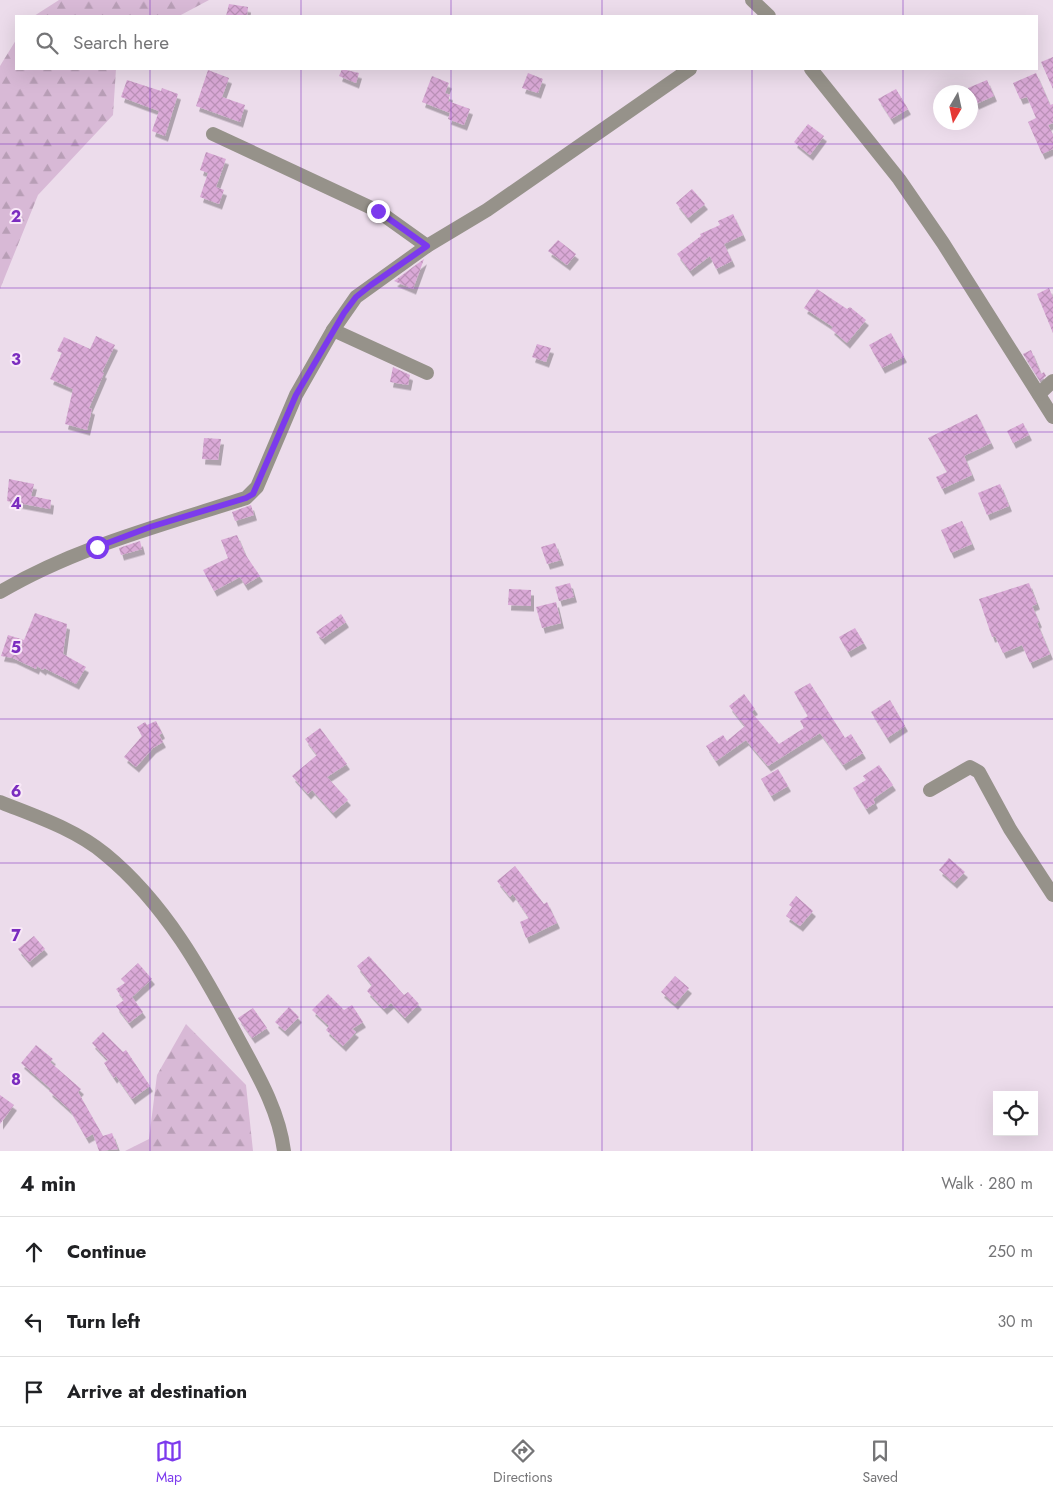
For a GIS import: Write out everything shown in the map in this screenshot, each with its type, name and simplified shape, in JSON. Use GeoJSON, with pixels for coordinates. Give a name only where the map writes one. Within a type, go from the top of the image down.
{"type":"FeatureCollection","features":[{"type":"Feature","properties":{"kind":"street"},"geometry":{"type":"LineString","coordinates":[[752,0],[768,15]]}},
{"type":"Feature","properties":{"kind":"street"},"geometry":{"type":"LineString","coordinates":[[0,592],[25,577],[97,547],[150,527],[246,498],[257,487],[296,395],[333,330],[356,297],[427,246],[487,210],[689,70]]}},
{"type":"Feature","properties":{"kind":"street"},"geometry":{"type":"LineString","coordinates":[[812,70],[899,179],[943,243],[1053,417]]}},
{"type":"Feature","properties":{"kind":"street"},"geometry":{"type":"LineString","coordinates":[[213,134],[378,211],[427,246]]}},
{"type":"Feature","properties":{"kind":"street"},"geometry":{"type":"LineString","coordinates":[[333,330],[427,373]]}},
{"type":"Feature","properties":{"kind":"street"},"geometry":{"type":"LineString","coordinates":[[1039,394],[1053,381]]}},
{"type":"Feature","properties":{"kind":"street"},"geometry":{"type":"LineString","coordinates":[[930,790],[970,767],[979,772],[1010,829],[1053,896]]}},
{"type":"Feature","properties":{"kind":"street"},"geometry":{"type":"LineString","coordinates":[[0,802],[64,829],[103,852],[146,893],[212,990],[255,1070],[276,1115],[284,1151]]}},
{"type":"Feature","properties":{"kind":"green space"},"geometry":{"type":"Polygon","coordinates":[[[59,0],[209,0],[181,15],[36,15],[59,0]]]}},
{"type":"Feature","properties":{"kind":"green space"},"geometry":{"type":"Polygon","coordinates":[[[15,42],[15,70],[116,70],[113,115],[38,195],[0,289],[0,66],[15,42]]]}},
{"type":"Feature","properties":{"kind":"green space"},"geometry":{"type":"Polygon","coordinates":[[[186,1024],[246,1085],[253,1151],[125,1151],[149,1139],[157,1075],[186,1024]]]}},
{"type":"Feature","properties":{"kind":"building"},"geometry":{"type":"Polygon","coordinates":[[[229,4],[248,7],[247,15],[226,15],[229,4]]]}},
{"type":"Feature","properties":{"kind":"building"},"geometry":{"type":"Polygon","coordinates":[[[1053,57],[1053,89],[1041,62],[1053,57]]]}},
{"type":"Feature","properties":{"kind":"building"},"geometry":{"type":"Polygon","coordinates":[[[208,70],[229,78],[222,97],[245,105],[240,122],[196,106],[208,70]]]}},
{"type":"Feature","properties":{"kind":"building"},"geometry":{"type":"Polygon","coordinates":[[[342,70],[359,73],[356,83],[339,76],[342,70]]]}},
{"type":"Feature","properties":{"kind":"building"},"geometry":{"type":"Polygon","coordinates":[[[528,73],[543,79],[538,93],[522,88],[528,73]]]}},
{"type":"Feature","properties":{"kind":"building"},"geometry":{"type":"Polygon","coordinates":[[[1036,73],[1050,105],[1053,104],[1053,123],[1048,125],[1053,135],[1053,149],[1042,154],[1028,122],[1036,118],[1027,97],[1020,99],[1013,83],[1036,73]]]}},
{"type":"Feature","properties":{"kind":"building"},"geometry":{"type":"Polygon","coordinates":[[[432,76],[449,83],[445,93],[450,95],[448,101],[470,109],[464,125],[448,119],[450,113],[422,102],[432,76]]]}},
{"type":"Feature","properties":{"kind":"building"},"geometry":{"type":"Polygon","coordinates":[[[127,80],[161,91],[162,88],[178,94],[165,136],[152,131],[159,111],[121,97],[127,80]]]}},
{"type":"Feature","properties":{"kind":"building"},"geometry":{"type":"Polygon","coordinates":[[[987,80],[994,96],[978,103],[978,85],[975,85],[987,80]]]}},
{"type":"Feature","properties":{"kind":"building"},"geometry":{"type":"Polygon","coordinates":[[[896,89],[908,109],[891,119],[878,99],[896,89]]]}},
{"type":"Feature","properties":{"kind":"building"},"geometry":{"type":"Polygon","coordinates":[[[808,124],[824,136],[810,155],[794,142],[808,124]]]}},
{"type":"Feature","properties":{"kind":"building"},"geometry":{"type":"Polygon","coordinates":[[[206,152],[226,159],[216,187],[224,190],[219,204],[200,197],[208,173],[200,170],[206,152]]]}},
{"type":"Feature","properties":{"kind":"building"},"geometry":{"type":"Polygon","coordinates":[[[692,189],[705,204],[688,218],[676,203],[692,189]]]}},
{"type":"Feature","properties":{"kind":"building"},"geometry":{"type":"Polygon","coordinates":[[[733,214],[743,235],[724,244],[732,261],[716,269],[710,256],[690,271],[677,254],[701,236],[700,234],[720,225],[718,221],[733,214]]]}},
{"type":"Feature","properties":{"kind":"building"},"geometry":{"type":"Polygon","coordinates":[[[558,240],[576,254],[567,265],[548,251],[558,240]]]}},
{"type":"Feature","properties":{"kind":"building"},"geometry":{"type":"Polygon","coordinates":[[[424,259],[413,289],[394,281],[424,259]]]}},
{"type":"Feature","properties":{"kind":"building"},"geometry":{"type":"Polygon","coordinates":[[[1049,288],[1053,298],[1053,333],[1037,294],[1049,288]]]}},
{"type":"Feature","properties":{"kind":"building"},"geometry":{"type":"Polygon","coordinates":[[[817,289],[847,309],[850,307],[866,320],[847,343],[831,329],[833,327],[804,308],[817,289]]]}},
{"type":"Feature","properties":{"kind":"building"},"geometry":{"type":"Polygon","coordinates":[[[891,333],[904,357],[882,368],[869,345],[891,333]]]}},
{"type":"Feature","properties":{"kind":"building"},"geometry":{"type":"Polygon","coordinates":[[[96,336],[115,345],[102,372],[104,373],[89,408],[92,409],[87,430],[65,424],[73,389],[50,379],[62,353],[57,351],[64,337],[90,349],[96,336]]]}},
{"type":"Feature","properties":{"kind":"building"},"geometry":{"type":"Polygon","coordinates":[[[537,344],[551,348],[546,362],[532,357],[537,344]]]}},
{"type":"Feature","properties":{"kind":"building"},"geometry":{"type":"Polygon","coordinates":[[[1031,350],[1041,374],[1044,372],[1046,376],[1040,381],[1023,354],[1031,350]]]}},
{"type":"Feature","properties":{"kind":"building"},"geometry":{"type":"Polygon","coordinates":[[[393,367],[410,375],[408,385],[390,382],[393,367]]]}},
{"type":"Feature","properties":{"kind":"building"},"geometry":{"type":"Polygon","coordinates":[[[977,414],[991,443],[964,456],[972,475],[942,489],[936,477],[947,472],[928,438],[977,414]]]}},
{"type":"Feature","properties":{"kind":"building"},"geometry":{"type":"Polygon","coordinates":[[[1023,423],[1029,435],[1013,443],[1007,431],[1023,423]]]}},
{"type":"Feature","properties":{"kind":"building"},"geometry":{"type":"Polygon","coordinates":[[[204,438],[221,439],[218,460],[202,459],[204,438]]]}},
{"type":"Feature","properties":{"kind":"building"},"geometry":{"type":"Polygon","coordinates":[[[9,479],[34,484],[31,496],[51,500],[50,509],[7,501],[9,479]]]}},
{"type":"Feature","properties":{"kind":"building"},"geometry":{"type":"Polygon","coordinates":[[[1000,484],[1009,506],[987,515],[978,493],[1000,484]]]}},
{"type":"Feature","properties":{"kind":"building"},"geometry":{"type":"Polygon","coordinates":[[[251,505],[254,515],[235,521],[232,512],[251,505]]]}},
{"type":"Feature","properties":{"kind":"building"},"geometry":{"type":"Polygon","coordinates":[[[962,521],[972,544],[951,553],[941,530],[962,521]]]}},
{"type":"Feature","properties":{"kind":"building"},"geometry":{"type":"Polygon","coordinates":[[[237,535],[245,554],[260,576],[245,585],[240,577],[214,591],[203,570],[228,558],[221,540],[237,535]]]}},
{"type":"Feature","properties":{"kind":"building"},"geometry":{"type":"Polygon","coordinates":[[[140,541],[142,549],[121,555],[119,548],[140,541]]]}},
{"type":"Feature","properties":{"kind":"building"},"geometry":{"type":"Polygon","coordinates":[[[555,543],[561,560],[547,564],[541,547],[555,543]]]}},
{"type":"Feature","properties":{"kind":"building"},"geometry":{"type":"Polygon","coordinates":[[[570,583],[574,597],[559,601],[555,587],[570,583]]]}},
{"type":"Feature","properties":{"kind":"building"},"geometry":{"type":"Polygon","coordinates":[[[1029,583],[1037,604],[1032,606],[1039,622],[1037,623],[1050,654],[1030,663],[1022,645],[1003,653],[995,636],[992,637],[979,599],[1029,583]]]}},
{"type":"Feature","properties":{"kind":"building"},"geometry":{"type":"Polygon","coordinates":[[[509,589],[531,590],[531,606],[508,605],[509,589]]]}},
{"type":"Feature","properties":{"kind":"building"},"geometry":{"type":"Polygon","coordinates":[[[556,602],[561,623],[542,628],[536,607],[556,602]]]}},
{"type":"Feature","properties":{"kind":"building"},"geometry":{"type":"Polygon","coordinates":[[[35,613],[67,624],[63,654],[86,667],[76,684],[44,668],[43,670],[37,666],[36,669],[13,658],[1,656],[8,635],[24,640],[35,613]]]}},
{"type":"Feature","properties":{"kind":"building"},"geometry":{"type":"Polygon","coordinates":[[[341,614],[346,622],[322,639],[316,632],[341,614]]]}},
{"type":"Feature","properties":{"kind":"building"},"geometry":{"type":"Polygon","coordinates":[[[855,628],[864,643],[848,652],[839,637],[855,628]]]}},
{"type":"Feature","properties":{"kind":"building"},"geometry":{"type":"Polygon","coordinates":[[[810,683],[845,738],[851,734],[863,753],[843,765],[820,733],[768,766],[746,740],[716,761],[706,746],[723,735],[727,741],[745,726],[729,706],[744,694],[755,709],[751,712],[779,744],[804,728],[800,721],[808,716],[794,692],[810,683]]]}},
{"type":"Feature","properties":{"kind":"building"},"geometry":{"type":"Polygon","coordinates":[[[890,700],[905,726],[887,738],[871,712],[890,700]]]}},
{"type":"Feature","properties":{"kind":"building"},"geometry":{"type":"Polygon","coordinates":[[[156,721],[162,733],[159,735],[163,742],[153,748],[136,767],[124,757],[142,736],[137,727],[145,722],[147,725],[156,721]]]}},
{"type":"Feature","properties":{"kind":"building"},"geometry":{"type":"Polygon","coordinates":[[[320,728],[347,764],[327,777],[348,800],[333,813],[312,790],[308,794],[292,776],[317,755],[305,739],[320,728]]]}},
{"type":"Feature","properties":{"kind":"building"},"geometry":{"type":"Polygon","coordinates":[[[879,765],[893,785],[873,799],[875,803],[866,809],[853,788],[866,780],[863,776],[879,765]]]}},
{"type":"Feature","properties":{"kind":"building"},"geometry":{"type":"Polygon","coordinates":[[[778,769],[788,786],[771,796],[761,779],[778,769]]]}},
{"type":"Feature","properties":{"kind":"building"},"geometry":{"type":"Polygon","coordinates":[[[949,858],[965,872],[954,883],[939,870],[949,858]]]}},
{"type":"Feature","properties":{"kind":"building"},"geometry":{"type":"Polygon","coordinates":[[[515,866],[544,904],[547,902],[557,923],[526,938],[520,922],[529,918],[513,894],[510,897],[497,881],[515,866]]]}},
{"type":"Feature","properties":{"kind":"building"},"geometry":{"type":"Polygon","coordinates":[[[796,896],[813,911],[800,926],[786,916],[792,907],[789,905],[796,896]]]}},
{"type":"Feature","properties":{"kind":"building"},"geometry":{"type":"Polygon","coordinates":[[[34,936],[45,949],[29,962],[18,949],[34,936]]]}},
{"type":"Feature","properties":{"kind":"building"},"geometry":{"type":"Polygon","coordinates":[[[369,956],[404,995],[408,992],[419,1004],[405,1018],[391,1003],[384,1009],[367,991],[372,985],[357,966],[369,956]]]}},
{"type":"Feature","properties":{"kind":"building"},"geometry":{"type":"Polygon","coordinates":[[[138,963],[152,979],[132,997],[143,1012],[129,1023],[116,1006],[124,1000],[116,989],[125,983],[121,979],[138,963]]]}},
{"type":"Feature","properties":{"kind":"building"},"geometry":{"type":"Polygon","coordinates":[[[675,976],[689,988],[675,1004],[661,992],[675,976]]]}},
{"type":"Feature","properties":{"kind":"building"},"geometry":{"type":"Polygon","coordinates":[[[328,994],[344,1010],[352,1005],[363,1022],[352,1029],[356,1032],[343,1046],[326,1030],[329,1026],[312,1010],[328,994]]]}},
{"type":"Feature","properties":{"kind":"building"},"geometry":{"type":"Polygon","coordinates":[[[289,1007],[299,1017],[285,1031],[275,1022],[289,1007]]]}},
{"type":"Feature","properties":{"kind":"building"},"geometry":{"type":"Polygon","coordinates":[[[253,1008],[267,1028],[252,1038],[238,1018],[253,1008]]]}},
{"type":"Feature","properties":{"kind":"building"},"geometry":{"type":"Polygon","coordinates":[[[103,1032],[123,1052],[126,1050],[150,1086],[132,1099],[104,1063],[108,1060],[92,1043],[103,1032]]]}},
{"type":"Feature","properties":{"kind":"building"},"geometry":{"type":"Polygon","coordinates":[[[36,1045],[53,1059],[50,1062],[81,1089],[78,1092],[103,1136],[112,1133],[118,1149],[99,1151],[93,1134],[86,1138],[70,1110],[49,1091],[51,1089],[21,1063],[36,1045]]]}},
{"type":"Feature","properties":{"kind":"building"},"geometry":{"type":"Polygon","coordinates":[[[0,1095],[14,1105],[0,1124],[0,1095]]]}},
{"type":"Feature","properties":{"kind":"route"},"geometry":{"type":"LineString","coordinates":[[97,547],[150,527],[220,507],[253,494],[296,395],[344,313],[356,297],[427,246],[378,211]]}}]}
